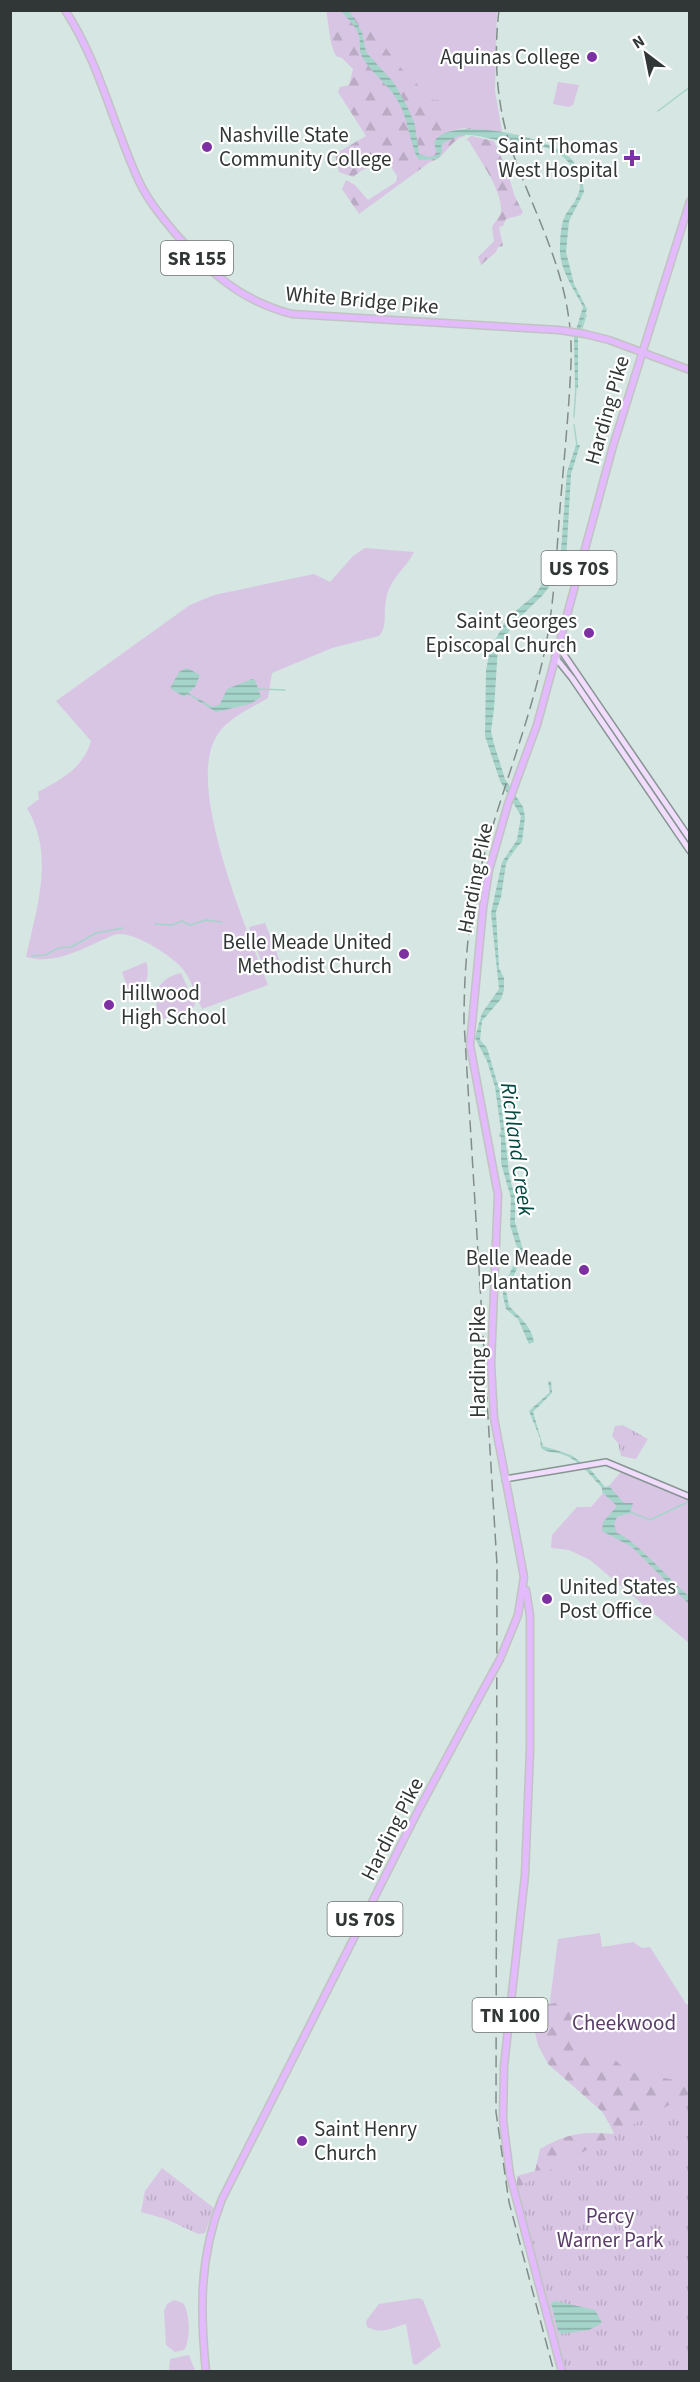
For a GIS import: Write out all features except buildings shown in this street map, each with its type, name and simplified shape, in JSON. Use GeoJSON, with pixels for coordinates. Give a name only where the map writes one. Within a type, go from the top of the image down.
{"type":"FeatureCollection","features":[{"type":"Feature","properties":{"kind":"main road","name":"White Bridge Pike"},"geometry":{"type":"LineString","coordinates":[[64,10],[92,58],[130,163],[144,192],[189,249],[228,286],[256,302],[292,314],[559,330],[593,336],[627,346],[690,370]]}},
{"type":"Feature","properties":{"kind":"main road","name":"Harding Pike"},"geometry":{"type":"LineString","coordinates":[[206,2372],[201,2285],[207,2244],[219,2206],[418,1811],[500,1659],[518,1615],[524,1581],[496,1436],[491,1386],[498,1195],[491,1145],[472,1062],[470,1031],[486,889],[508,804],[537,725],[636,366],[689,203]]}},
{"type":"Feature","properties":{"kind":"main road"},"geometry":{"type":"LineString","coordinates":[[636,366],[634,355],[627,346],[639,343],[646,335]]}},
{"type":"Feature","properties":{"kind":"main road"},"geometry":{"type":"LineString","coordinates":[[558,646],[586,693],[678,826],[690,839]]}},
{"type":"Feature","properties":{"kind":"main road"},"geometry":{"type":"LineString","coordinates":[[555,657],[575,676]]}},
{"type":"Feature","properties":{"kind":"main road"},"geometry":{"type":"LineString","coordinates":[[678,826],[690,851]]}},
{"type":"Feature","properties":{"kind":"main road"},"geometry":{"type":"LineString","coordinates":[[505,1479],[583,1464],[606,1462],[690,1497]]}},
{"type":"Feature","properties":{"kind":"main road","name":"TN 100"},"geometry":{"type":"LineString","coordinates":[[524,1581],[530,1616],[530,1734],[525,1875],[504,2066],[503,2120],[510,2175],[562,2372]]}},
{"type":"Feature","properties":{"kind":"main road"},"geometry":{"type":"LineString","coordinates":[[518,1615],[530,1616]]}},
{"type":"Feature","properties":{"kind":"green space"},"geometry":{"type":"Polygon","coordinates":[[[326,11],[359,11],[399,66],[433,100],[439,100],[444,125],[452,131],[471,128],[470,134],[457,140],[436,160],[430,162],[359,214],[342,189],[346,180],[355,185],[368,200],[396,182],[397,176],[388,162],[362,170],[353,177],[339,172],[335,154],[366,136],[338,92],[340,87],[349,85],[353,69],[342,58],[336,56],[333,50],[326,11]]]}},
{"type":"Feature","properties":{"kind":"green space"},"geometry":{"type":"Polygon","coordinates":[[[349,11],[497,11],[495,91],[502,132],[464,128],[448,131],[349,11]]]}},
{"type":"Feature","properties":{"kind":"green space"},"geometry":{"type":"Polygon","coordinates":[[[558,82],[579,85],[573,105],[569,107],[553,104],[558,82]]]}},
{"type":"Feature","properties":{"kind":"green space"},"geometry":{"type":"Polygon","coordinates":[[[471,136],[494,141],[505,166],[500,169],[509,177],[515,197],[523,212],[521,215],[506,219],[503,226],[499,227],[503,246],[498,247],[496,252],[481,265],[478,257],[494,241],[492,227],[501,211],[498,194],[490,175],[469,141],[466,140],[471,136]]]}},
{"type":"Feature","properties":{"kind":"green space"},"geometry":{"type":"Polygon","coordinates":[[[365,548],[414,552],[388,592],[382,632],[379,636],[332,648],[272,673],[268,698],[238,715],[219,732],[208,762],[209,792],[214,826],[235,898],[268,985],[202,1009],[182,968],[150,944],[121,934],[61,957],[38,959],[26,957],[39,900],[42,863],[40,844],[27,808],[39,799],[38,792],[77,766],[83,759],[91,741],[56,701],[190,605],[214,595],[314,574],[330,582],[353,556],[365,548]]]}},
{"type":"Feature","properties":{"kind":"green space"},"geometry":{"type":"Polygon","coordinates":[[[265,923],[282,966],[265,972],[249,927],[265,923]]]}},
{"type":"Feature","properties":{"kind":"green space"},"geometry":{"type":"Polygon","coordinates":[[[146,962],[147,978],[140,990],[130,995],[122,972],[146,962]]]}},
{"type":"Feature","properties":{"kind":"green space"},"geometry":{"type":"Polygon","coordinates":[[[181,973],[195,1004],[193,1008],[160,1020],[156,1004],[158,990],[166,980],[181,973]]]}},
{"type":"Feature","properties":{"kind":"green space"},"geometry":{"type":"Polygon","coordinates":[[[623,1425],[648,1439],[636,1459],[621,1456],[618,1443],[612,1436],[615,1426],[623,1425]]]}},
{"type":"Feature","properties":{"kind":"green space"},"geometry":{"type":"Polygon","coordinates":[[[626,1466],[689,1498],[689,1643],[590,1560],[569,1550],[551,1548],[552,1535],[577,1507],[591,1507],[626,1466]]]}},
{"type":"Feature","properties":{"kind":"green space","name":"Cheekwood"},"geometry":{"type":"Polygon","coordinates":[[[600,1933],[602,1947],[633,1942],[642,1948],[650,1947],[686,2004],[689,2005],[689,2094],[615,2134],[548,2017],[558,1939],[600,1933]]]}},
{"type":"Feature","properties":{"kind":"green space","name":"Percy Warner Park"},"geometry":{"type":"Polygon","coordinates":[[[571,2000],[573,2024],[593,2058],[614,2059],[634,2073],[670,2079],[689,2087],[689,2371],[517,2188],[517,2176],[535,2171],[540,2149],[576,2134],[614,2134],[607,2116],[548,2064],[538,2045],[533,2024],[544,2005],[571,2000]]]}},
{"type":"Feature","properties":{"kind":"green space","name":"Percy Warner Park"},"geometry":{"type":"Polygon","coordinates":[[[689,2094],[689,2371],[566,2371],[517,2188],[689,2094]]]}},
{"type":"Feature","properties":{"kind":"green space"},"geometry":{"type":"Polygon","coordinates":[[[162,2168],[214,2208],[205,2233],[198,2234],[166,2219],[141,2212],[145,2191],[162,2168]]]}},
{"type":"Feature","properties":{"kind":"green space"},"geometry":{"type":"Polygon","coordinates":[[[419,2298],[423,2300],[441,2346],[416,2365],[413,2364],[406,2324],[388,2330],[378,2330],[367,2327],[366,2321],[379,2304],[419,2298]]]}},
{"type":"Feature","properties":{"kind":"green space"},"geometry":{"type":"Polygon","coordinates":[[[174,2300],[183,2303],[189,2326],[188,2340],[184,2350],[175,2352],[166,2345],[164,2311],[167,2304],[174,2300]]]}},
{"type":"Feature","properties":{"kind":"green space"},"geometry":{"type":"Polygon","coordinates":[[[189,2355],[195,2371],[169,2371],[170,2359],[189,2355]]]}},
{"type":"Feature","properties":{"kind":"shaded area"},"geometry":{"type":"Polygon","coordinates":[[[341,11],[350,12],[362,32],[366,52],[394,83],[407,106],[415,125],[419,154],[429,157],[437,155],[434,142],[443,134],[477,129],[498,131],[540,141],[567,155],[577,167],[584,192],[569,221],[566,252],[574,284],[587,309],[578,337],[578,388],[575,388],[574,336],[583,307],[564,271],[560,256],[564,219],[580,190],[579,181],[571,166],[556,152],[547,148],[474,135],[459,136],[442,144],[442,152],[437,159],[419,160],[401,107],[364,60],[358,33],[341,11]]]}},
{"type":"Feature","properties":{"kind":"shaded area"},"geometry":{"type":"Polygon","coordinates":[[[576,445],[580,445],[571,474],[566,562],[544,594],[517,620],[498,647],[491,731],[505,779],[523,807],[525,817],[522,842],[511,853],[506,864],[501,897],[496,912],[499,968],[504,978],[504,990],[501,999],[482,1021],[480,1040],[487,1048],[500,1092],[509,1174],[515,1198],[515,1222],[524,1254],[506,1291],[509,1306],[530,1331],[534,1342],[529,1344],[518,1319],[506,1309],[503,1296],[503,1287],[519,1254],[510,1225],[511,1198],[501,1163],[501,1137],[499,1136],[501,1131],[495,1087],[487,1061],[475,1038],[482,1013],[499,989],[491,913],[502,862],[517,840],[521,816],[500,781],[485,736],[486,670],[490,650],[507,618],[536,594],[547,575],[560,563],[567,472],[576,445]]]}},
{"type":"Feature","properties":{"kind":"shaded area"},"geometry":{"type":"Polygon","coordinates":[[[187,668],[200,675],[195,687],[188,693],[213,707],[220,704],[227,689],[252,679],[255,680],[261,697],[250,704],[216,712],[187,694],[184,697],[170,688],[179,672],[187,668]]]}},
{"type":"Feature","properties":{"kind":"shaded area"},"geometry":{"type":"Polygon","coordinates":[[[551,1381],[552,1393],[533,1412],[543,1446],[571,1455],[590,1469],[605,1487],[609,1486],[624,1503],[633,1503],[630,1513],[617,1517],[614,1524],[617,1533],[633,1543],[689,1596],[689,1604],[632,1547],[602,1531],[603,1522],[617,1506],[602,1492],[602,1488],[580,1464],[569,1457],[541,1448],[540,1438],[529,1411],[550,1392],[548,1382],[551,1381]]]}},
{"type":"Feature","properties":{"kind":"shaded area"},"geometry":{"type":"Polygon","coordinates":[[[555,2301],[595,2310],[602,2323],[589,2330],[561,2334],[558,2331],[551,2303],[555,2301]]]}},
{"type":"Feature","properties":{"kind":"waterway"},"geometry":{"type":"LineString","coordinates":[[658,111],[690,87]]}},
{"type":"Feature","properties":{"kind":"waterway","name":"Richland Creek"},"geometry":{"type":"LineString","coordinates":[[440,156],[442,144]]}},
{"type":"Feature","properties":{"kind":"waterway","name":"Richland Creek"},"geometry":{"type":"LineString","coordinates":[[581,331],[586,315]]}},
{"type":"Feature","properties":{"kind":"waterway","name":"Richland Creek"},"geometry":{"type":"LineString","coordinates":[[574,417],[576,386]]}},
{"type":"Feature","properties":{"kind":"waterway","name":"Richland Creek"},"geometry":{"type":"LineString","coordinates":[[574,425],[577,446]]}},
{"type":"Feature","properties":{"kind":"waterway"},"geometry":{"type":"LineString","coordinates":[[259,689],[285,690]]}},
{"type":"Feature","properties":{"kind":"waterway","name":"Richland Creek"},"geometry":{"type":"LineString","coordinates":[[510,856],[516,847]]}},
{"type":"Feature","properties":{"kind":"waterway"},"geometry":{"type":"LineString","coordinates":[[155,924],[172,925],[182,921],[190,925],[206,920],[222,922]]}},
{"type":"Feature","properties":{"kind":"waterway"},"geometry":{"type":"LineString","coordinates":[[32,956],[45,955],[59,948],[71,947],[96,933],[123,928]]}},
{"type":"Feature","properties":{"kind":"waterway"},"geometry":{"type":"LineString","coordinates":[[630,1512],[650,1520],[690,1501]]}},
{"type":"Feature","properties":{"kind":"railway"},"geometry":{"type":"LineString","coordinates":[[499,10],[496,48],[500,105],[515,159],[554,258],[567,308],[571,335],[568,417],[549,625],[536,689],[481,867],[468,944],[464,1022],[497,1565],[496,2112],[509,2202],[554,2372]]}},
{"type":"Feature","properties":{"kind":"place","name":"Aquinas College"},"geometry":{"type":"Point","coordinates":[592,57]}},
{"type":"Feature","properties":{"kind":"place","name":"Nashville State Community College"},"geometry":{"type":"Point","coordinates":[207,147]}},
{"type":"Feature","properties":{"kind":"place","name":"Saint Thomas West Hospital"},"geometry":{"type":"Point","coordinates":[632,158]}},
{"type":"Feature","properties":{"kind":"place","name":"Saint Georges Episcopal Church"},"geometry":{"type":"Point","coordinates":[589,633]}},
{"type":"Feature","properties":{"kind":"place","name":"Belle Meade United Methodist Church"},"geometry":{"type":"Point","coordinates":[404,954]}},
{"type":"Feature","properties":{"kind":"place","name":"Hillwood High School"},"geometry":{"type":"Point","coordinates":[109,1005]}},
{"type":"Feature","properties":{"kind":"place","name":"Belle Meade Plantation"},"geometry":{"type":"Point","coordinates":[584,1270]}},
{"type":"Feature","properties":{"kind":"place","name":"United States Post Office"},"geometry":{"type":"Point","coordinates":[547,1599]}},
{"type":"Feature","properties":{"kind":"place","name":"Saint Henry Church"},"geometry":{"type":"Point","coordinates":[302,2141]}}]}
